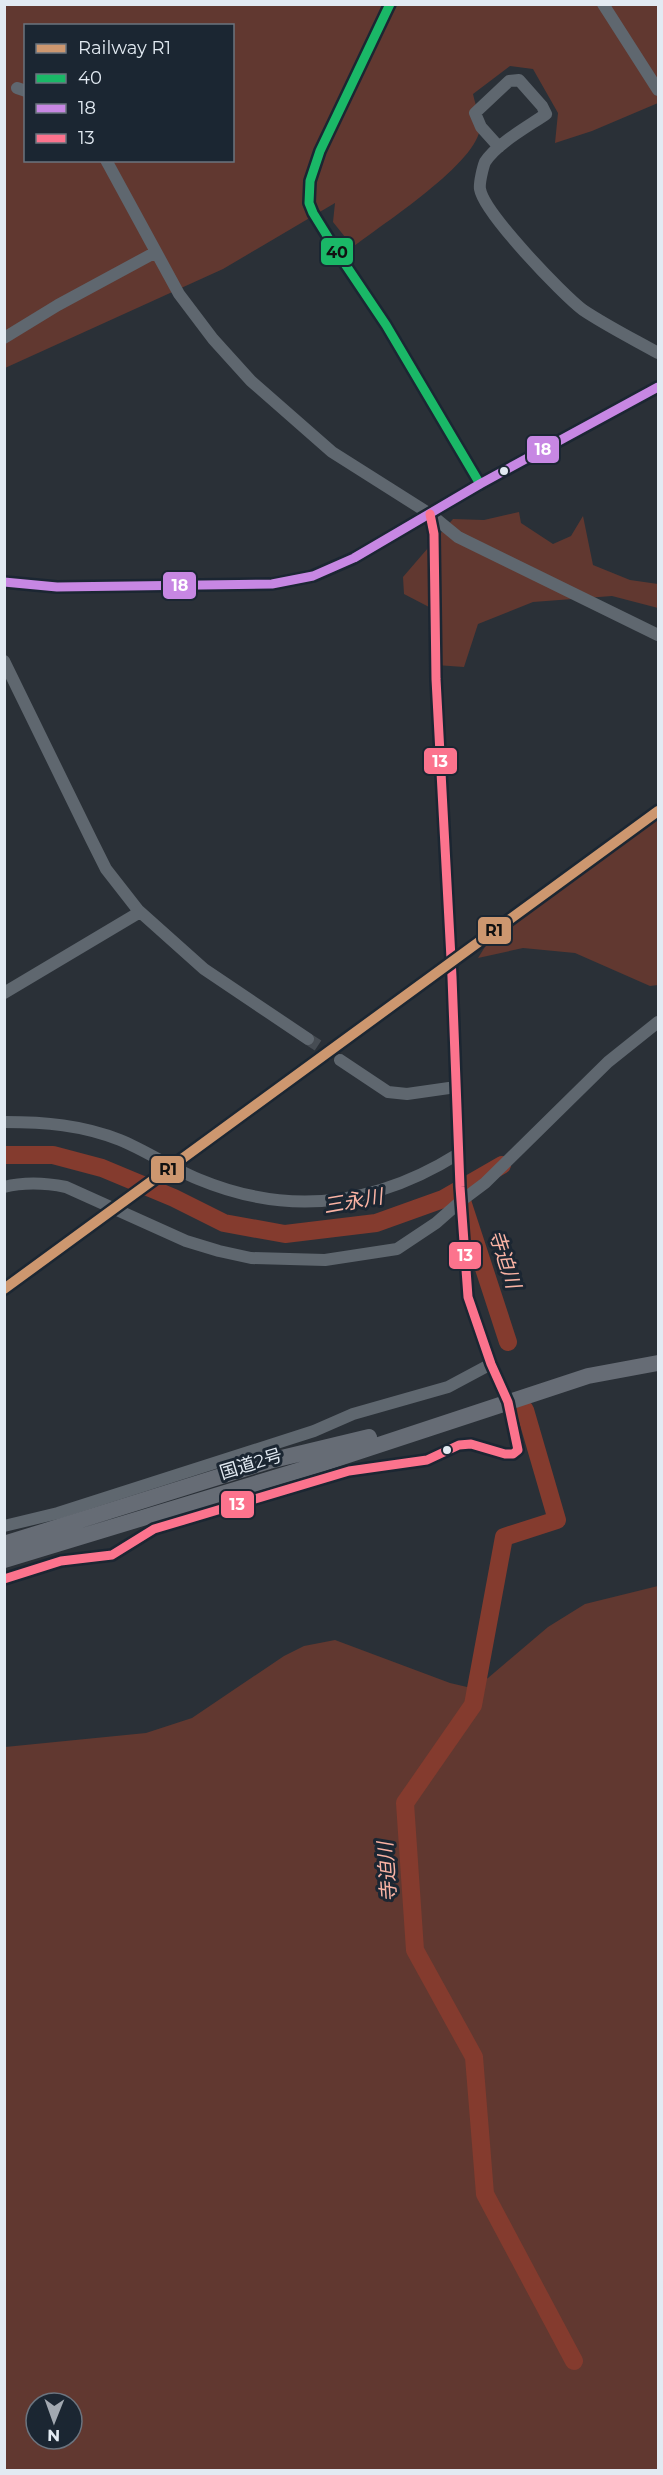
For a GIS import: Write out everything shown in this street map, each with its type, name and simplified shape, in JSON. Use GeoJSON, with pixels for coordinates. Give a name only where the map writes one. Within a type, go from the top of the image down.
{"type":"FeatureCollection","features":[{"type":"Feature","properties":{"kind":"highway","name":"国道2号"},"geometry":{"type":"LineString","coordinates":[[4,1560],[324,1463],[588,1376],[658,1363]]}},
{"type":"Feature","properties":{"kind":"highway","name":"国道2号"},"geometry":{"type":"LineString","coordinates":[[7,1528],[508,1402]]}},
{"type":"Feature","properties":{"kind":"street"},"geometry":{"type":"LineString","coordinates":[[390,4],[320,151],[310,181],[309,203],[333,246],[386,325],[480,484]]}},
{"type":"Feature","properties":{"kind":"street"},"geometry":{"type":"LineString","coordinates":[[603,4],[658,90]]}},
{"type":"Feature","properties":{"kind":"street"},"geometry":{"type":"LineString","coordinates":[[499,147],[481,127],[475,113],[509,81],[519,80],[542,106],[546,114],[499,147],[485,163],[480,189],[493,212],[537,267],[565,295],[609,326],[658,353]]}},
{"type":"Feature","properties":{"kind":"street"},"geometry":{"type":"LineString","coordinates":[[107,162],[179,294],[213,339],[264,394],[333,452],[430,514],[458,537],[658,635]]}},
{"type":"Feature","properties":{"kind":"street"},"geometry":{"type":"LineString","coordinates":[[4,338],[156,252]]}},
{"type":"Feature","properties":{"kind":"street"},"geometry":{"type":"LineString","coordinates":[[4,582],[57,587],[273,584],[313,576],[354,558],[480,484],[658,387]]}},
{"type":"Feature","properties":{"kind":"street"},"geometry":{"type":"LineString","coordinates":[[4,1579],[23,1569],[61,1561],[112,1555],[154,1529],[349,1471],[427,1460],[459,1445],[471,1444],[505,1454],[513,1454],[518,1450],[518,1440],[508,1402],[491,1364],[468,1297],[458,1154],[453,977],[436,679],[434,534],[430,514]]}},
{"type":"Feature","properties":{"kind":"street"},"geometry":{"type":"LineString","coordinates":[[4,661],[106,869],[140,912],[204,969],[308,1039]]}},
{"type":"Feature","properties":{"kind":"street"},"geometry":{"type":"LineString","coordinates":[[4,993],[140,912]]}},
{"type":"Feature","properties":{"kind":"street"},"geometry":{"type":"LineString","coordinates":[[4,1187],[16,1184],[50,1184],[66,1187],[186,1240],[251,1258],[325,1260],[397,1249],[436,1223],[485,1183],[608,1062],[658,1022]]}},
{"type":"Feature","properties":{"kind":"street"},"geometry":{"type":"LineString","coordinates":[[340,1060],[388,1092],[398,1094],[456,1087]]}},
{"type":"Feature","properties":{"kind":"street"},"geometry":{"type":"LineString","coordinates":[[4,1122],[43,1122],[79,1126],[122,1140],[197,1179],[271,1201],[321,1202],[355,1196],[411,1179],[458,1154]]}},
{"type":"Feature","properties":{"kind":"street"},"geometry":{"type":"LineString","coordinates":[[7,1528],[314,1431],[353,1414],[448,1387],[491,1364]]}},
{"type":"Feature","properties":{"kind":"shaded area"},"geometry":{"type":"Polygon","coordinates":[[[4,5],[658,5],[658,103],[592,131],[555,143],[558,113],[533,69],[510,66],[473,94],[480,126],[476,140],[465,157],[406,208],[353,247],[333,222],[335,203],[223,269],[5,368],[4,5]]]}},
{"type":"Feature","properties":{"kind":"shaded area"},"geometry":{"type":"Polygon","coordinates":[[[519,512],[521,523],[553,544],[571,536],[583,516],[593,565],[630,580],[658,584],[658,608],[612,596],[533,602],[478,624],[464,667],[436,665],[429,607],[404,594],[403,577],[453,519],[484,520],[519,512]]]}},
{"type":"Feature","properties":{"kind":"shaded area"},"geometry":{"type":"Polygon","coordinates":[[[658,817],[658,985],[650,986],[575,953],[523,948],[478,958],[488,942],[658,817]]]}},
{"type":"Feature","properties":{"kind":"shaded area"},"geometry":{"type":"Polygon","coordinates":[[[658,1586],[658,2470],[5,2470],[5,1747],[146,1733],[192,1718],[284,1656],[304,1646],[335,1640],[450,1683],[467,1687],[488,1678],[548,1627],[585,1604],[658,1586]]]}},
{"type":"Feature","properties":{"kind":"waterway","name":"三永川"},"geometry":{"type":"LineString","coordinates":[[4,1155],[53,1155],[102,1168],[174,1198],[224,1223],[285,1234],[376,1223],[443,1199],[502,1165]]}},
{"type":"Feature","properties":{"kind":"waterway","name":"寺迫川"},"geometry":{"type":"LineString","coordinates":[[461,1198],[508,1342]]}},
{"type":"Feature","properties":{"kind":"waterway","name":"寺迫川"},"geometry":{"type":"LineString","coordinates":[[525,1410],[557,1520],[504,1537],[473,1705],[405,1803],[415,1950],[474,2057],[485,2194],[574,2361]]}},
{"type":"Feature","properties":{"kind":"tunnel"},"geometry":{"type":"LineString","coordinates":[[308,1039],[340,1060]]}},
{"type":"Feature","properties":{"kind":"rail line","name":"R1"},"geometry":{"type":"LineString","coordinates":[[4,1289],[658,811]]}},
{"type":"Feature","properties":{"kind":"transit line","name":"40"},"geometry":{"type":"LineString","coordinates":[[390,4],[320,151],[310,181],[309,203],[339,255],[386,325],[480,484]]}},
{"type":"Feature","properties":{"kind":"transit line","name":"18"},"geometry":{"type":"LineString","coordinates":[[4,582],[57,587],[272,584],[313,576],[354,558],[480,484],[658,387]]}},
{"type":"Feature","properties":{"kind":"transit line","name":"13"},"geometry":{"type":"LineString","coordinates":[[4,1579],[61,1561],[112,1555],[154,1529],[349,1471],[427,1460],[459,1445],[471,1444],[505,1454],[513,1454],[518,1450],[508,1402],[491,1364],[468,1297],[460,1187],[452,977],[436,679],[434,534],[430,514]]}}]}
